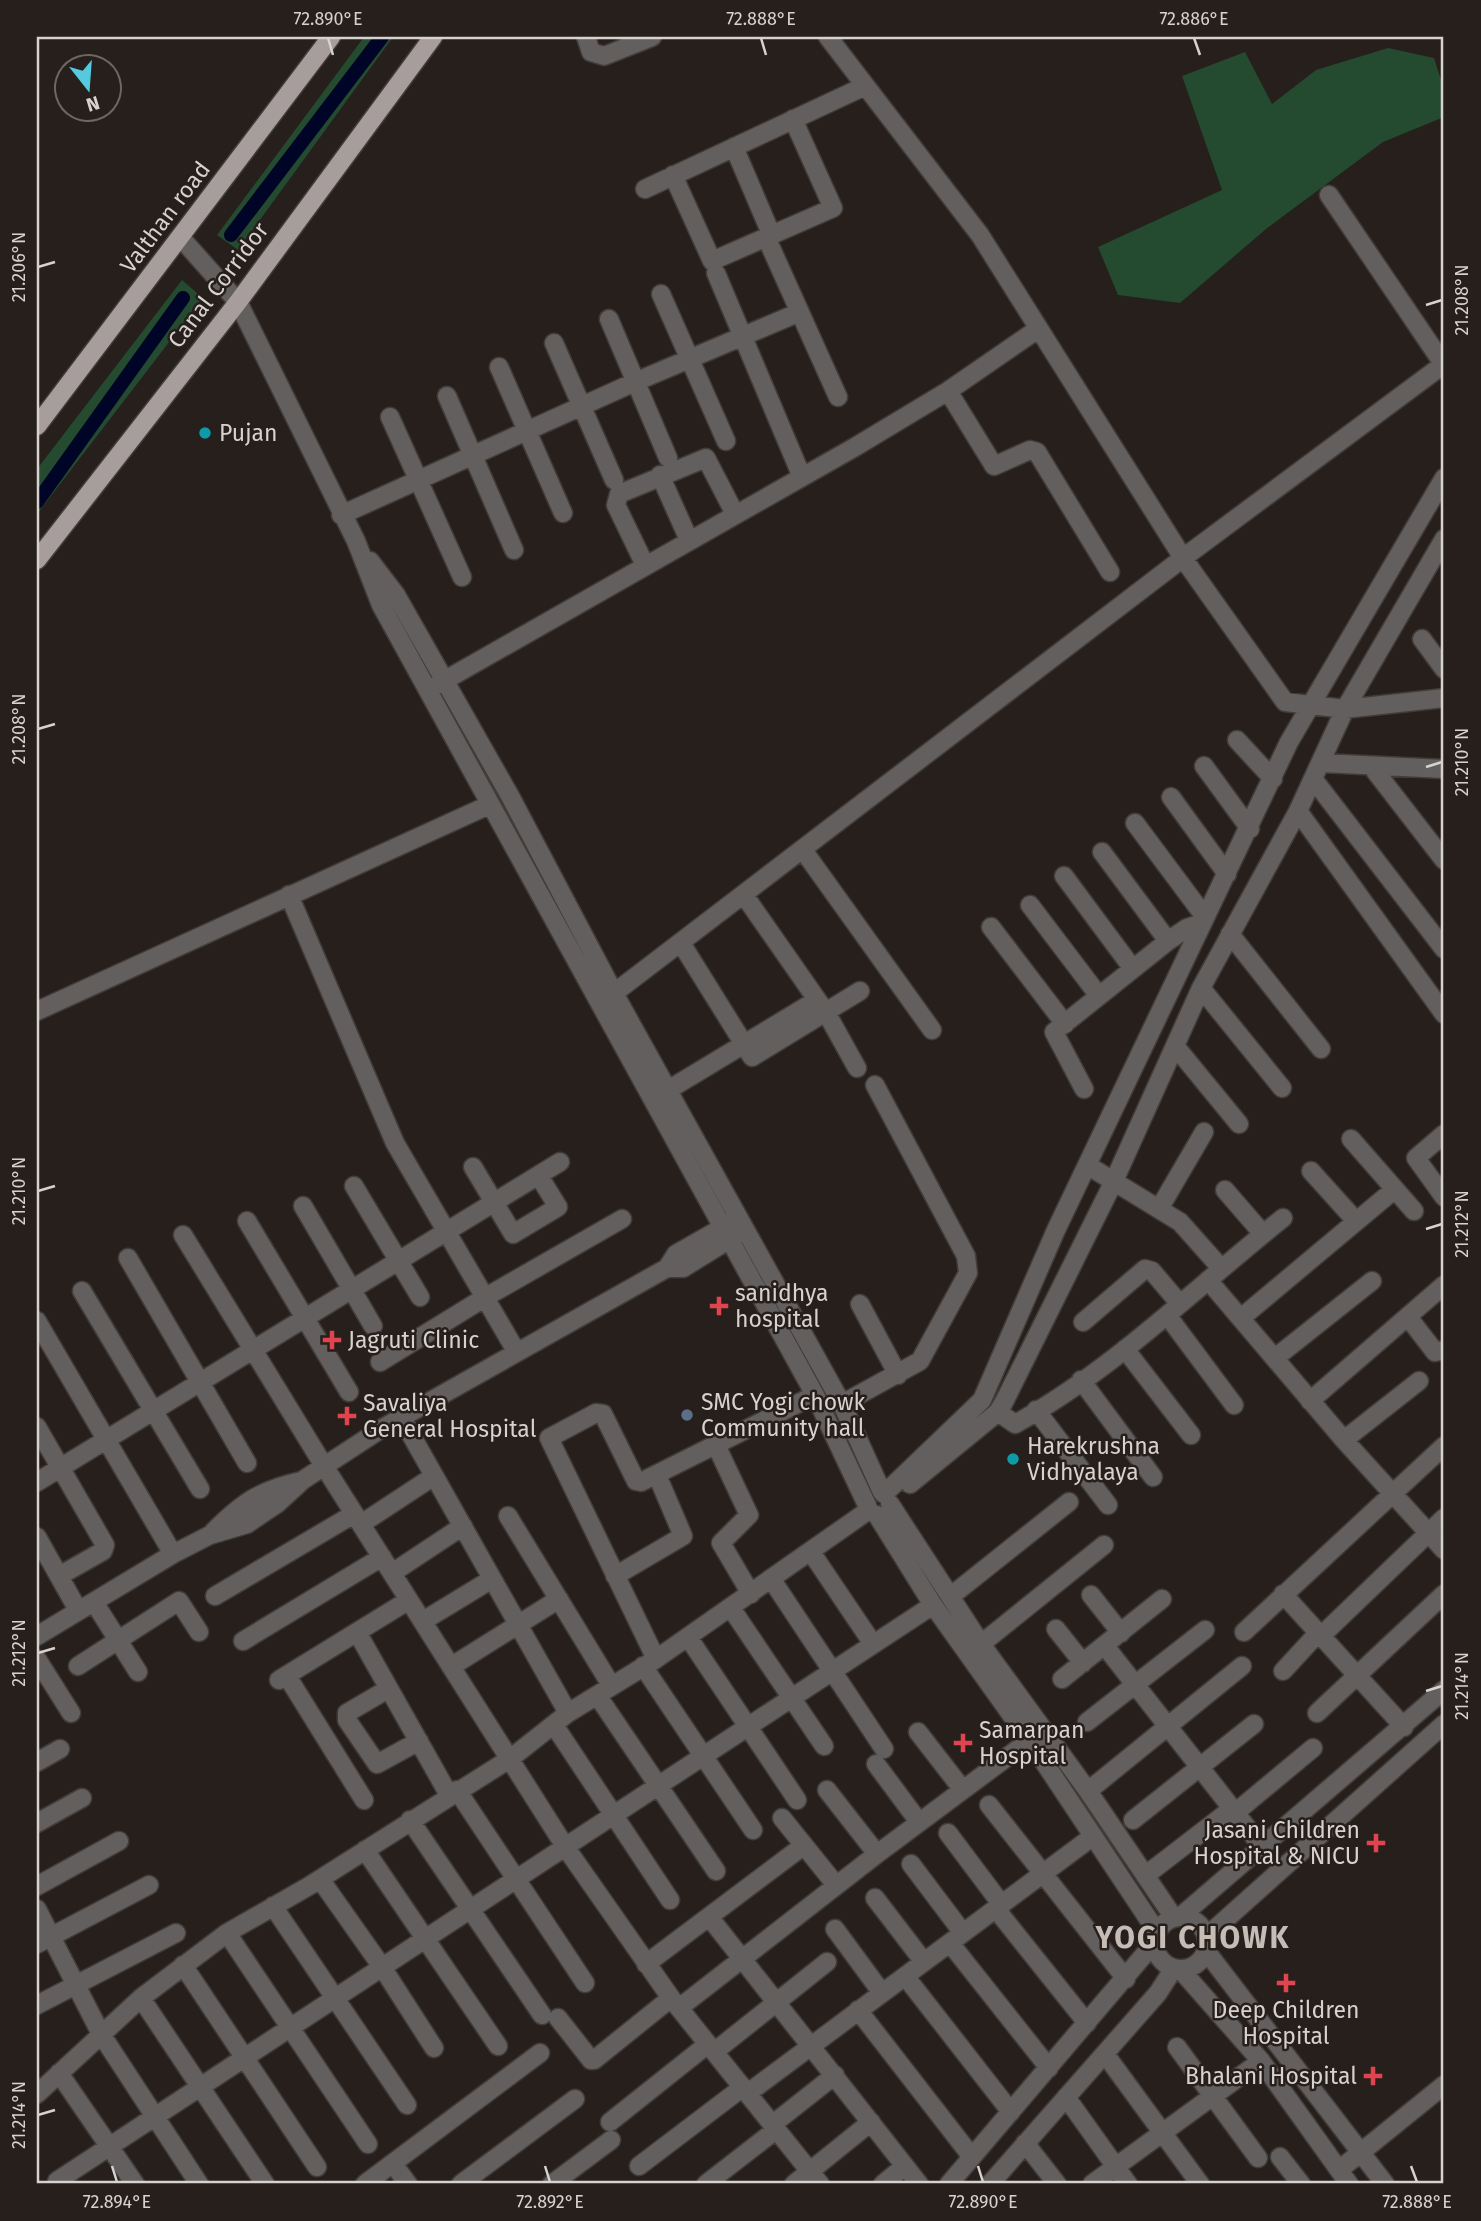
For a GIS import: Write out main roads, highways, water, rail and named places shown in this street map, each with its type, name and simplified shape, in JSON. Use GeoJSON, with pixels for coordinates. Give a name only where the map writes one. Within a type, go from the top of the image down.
{"type":"FeatureCollection","features":[{"type":"Feature","properties":{"kind":"main road","name":"Valthan road"},"geometry":{"type":"LineString","coordinates":[[37,426],[331,37]]}},
{"type":"Feature","properties":{"kind":"main road","name":"Canal Corridor"},"geometry":{"type":"LineString","coordinates":[[37,560],[237,302],[433,37]]}},
{"type":"Feature","properties":{"kind":"waterway"},"geometry":{"type":"LineString","coordinates":[[231,235],[382,37]]}},
{"type":"Feature","properties":{"kind":"waterway"},"geometry":{"type":"LineString","coordinates":[[37,502],[183,298]]}},
{"type":"Feature","properties":{"kind":"place","name":"Pujan"},"geometry":{"type":"Point","coordinates":[205,433]}},
{"type":"Feature","properties":{"kind":"place","name":"sanidhya hospital"},"geometry":{"type":"Point","coordinates":[719,1306]}},
{"type":"Feature","properties":{"kind":"place","name":"Jagruti Clinic"},"geometry":{"type":"Point","coordinates":[332,1340]}},
{"type":"Feature","properties":{"kind":"place","name":"SMC Yogi chowk Community hall"},"geometry":{"type":"Point","coordinates":[687,1415]}},
{"type":"Feature","properties":{"kind":"place","name":"Savaliya General Hospital"},"geometry":{"type":"Point","coordinates":[347,1416]}},
{"type":"Feature","properties":{"kind":"place","name":"Harekrushna Vidhyalaya"},"geometry":{"type":"Point","coordinates":[1013,1459]}},
{"type":"Feature","properties":{"kind":"place","name":"Samarpan Hospital"},"geometry":{"type":"Point","coordinates":[963,1743]}},
{"type":"Feature","properties":{"kind":"place","name":"Jasani Children Hospital & NICU"},"geometry":{"type":"Point","coordinates":[1376,1843]}},
{"type":"Feature","properties":{"kind":"place","name":"Deep Children Hospital"},"geometry":{"type":"Point","coordinates":[1286,1983]}},
{"type":"Feature","properties":{"kind":"place","name":"Bhalani Hospital"},"geometry":{"type":"Point","coordinates":[1373,2076]}},
{"type":"Feature","properties":{"kind":"district","name":"YOGI CHOWK"},"geometry":{"type":"Point","coordinates":[1193,1938]}}]}
